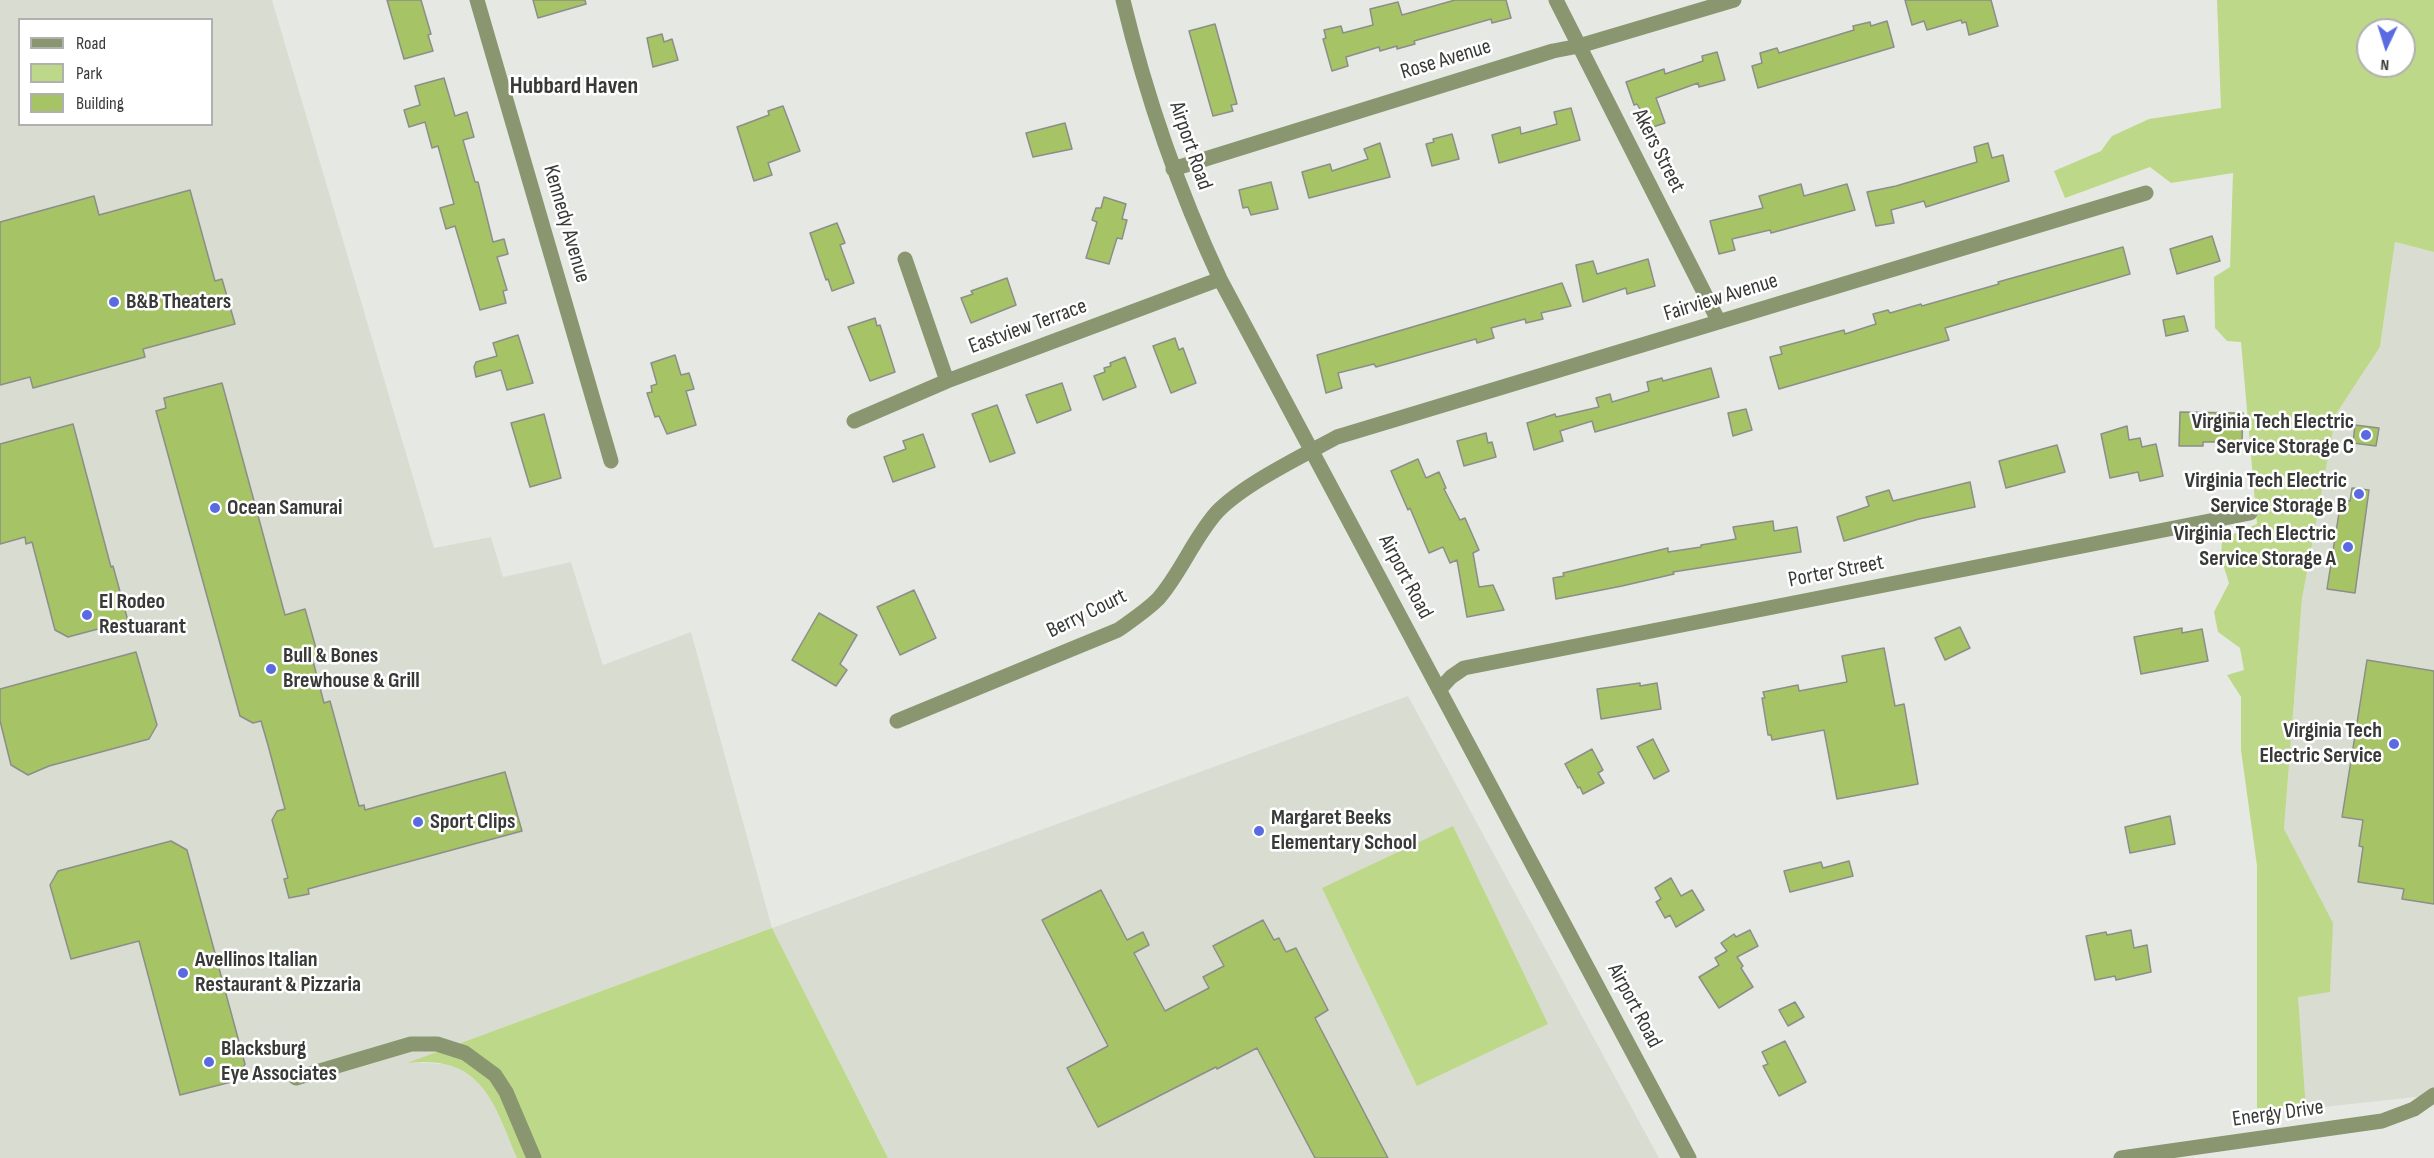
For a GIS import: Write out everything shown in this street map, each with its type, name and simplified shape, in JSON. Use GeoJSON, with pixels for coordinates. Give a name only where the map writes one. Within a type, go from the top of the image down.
{"type":"FeatureCollection","features":[{"type":"Feature","properties":{"kind":"street","name":"Kennedy Avenue"},"geometry":{"type":"LineString","coordinates":[[477,0],[611,461]]}},
{"type":"Feature","properties":{"kind":"street","name":"Airport Road"},"geometry":{"type":"LineString","coordinates":[[1123,0],[1147,88],[1173,169],[1220,279],[1689,1158]]}},
{"type":"Feature","properties":{"kind":"street","name":"Akers Street"},"geometry":{"type":"LineString","coordinates":[[1556,0],[1719,322]]}},
{"type":"Feature","properties":{"kind":"street","name":"Rose Avenue"},"geometry":{"type":"LineString","coordinates":[[1173,169],[1530,58],[1579,46],[1734,0]]}},
{"type":"Feature","properties":{"kind":"street","name":"Fairview Avenue"},"geometry":{"type":"LineString","coordinates":[[1312,451],[1337,436],[2146,193]]}},
{"type":"Feature","properties":{"kind":"street"},"geometry":{"type":"LineString","coordinates":[[905,259],[947,381]]}},
{"type":"Feature","properties":{"kind":"street","name":"Eastview Terrace"},"geometry":{"type":"LineString","coordinates":[[854,421],[947,381],[1220,279]]}},
{"type":"Feature","properties":{"kind":"street","name":"Berry Court"},"geometry":{"type":"LineString","coordinates":[[897,721],[1118,630],[1140,616],[1174,577],[1199,534],[1218,511],[1237,494],[1312,451]]}},
{"type":"Feature","properties":{"kind":"street","name":"Porter Street"},"geometry":{"type":"LineString","coordinates":[[1439,690],[1451,677],[1464,668],[2250,513]]}},
{"type":"Feature","properties":{"kind":"street"},"geometry":{"type":"LineString","coordinates":[[296,1078],[411,1044],[437,1044],[465,1053],[495,1075],[506,1092],[534,1158]]}},
{"type":"Feature","properties":{"kind":"street","name":"Energy Drive"},"geometry":{"type":"LineString","coordinates":[[2121,1158],[2374,1122],[2398,1116],[2434,1095]]}},
{"type":"Feature","properties":{"kind":"shaded area"},"geometry":{"type":"Polygon","coordinates":[[[0,0],[272,0],[434,548],[491,537],[503,577],[571,562],[603,665],[691,632],[772,928],[411,1062],[456,1067],[477,1080],[493,1100],[517,1158],[0,1158],[0,0]]]}},
{"type":"Feature","properties":{"kind":"shaded area"},"geometry":{"type":"Polygon","coordinates":[[[2395,242],[2434,252],[2434,1095],[2306,1109],[2284,829],[2302,599],[2336,414],[2380,347],[2395,242]]]}},
{"type":"Feature","properties":{"kind":"shaded area","name":"Margaret Beeks Elementary School"},"geometry":{"type":"Polygon","coordinates":[[[1408,696],[1659,1158],[888,1158],[772,928],[1408,696]]]}},
{"type":"Feature","properties":{"kind":"green space"},"geometry":{"type":"Polygon","coordinates":[[[2217,0],[2434,0],[2434,252],[2395,242],[2380,347],[2336,414],[2302,599],[2284,829],[2333,923],[2330,992],[2298,997],[2306,1109],[2257,1108],[2257,866],[2241,750],[2241,697],[2227,675],[2244,670],[2240,648],[2218,632],[2214,612],[2229,583],[2221,558],[2222,539],[2257,524],[2241,342],[2227,341],[2215,328],[2214,277],[2230,267],[2233,173],[2171,183],[2150,167],[2065,198],[2054,171],[2101,151],[2112,136],[2149,119],[2221,108],[2217,0]]]}},
{"type":"Feature","properties":{"kind":"green space"},"geometry":{"type":"Polygon","coordinates":[[[1453,826],[1548,1024],[1417,1086],[1322,888],[1453,826]]]}},
{"type":"Feature","properties":{"kind":"green space"},"geometry":{"type":"Polygon","coordinates":[[[772,928],[888,1158],[517,1158],[500,1118],[481,1086],[452,1066],[432,1062],[407,1063],[772,928]]]}},
{"type":"Feature","properties":{"kind":"building"},"geometry":{"type":"Polygon","coordinates":[[[387,0],[421,0],[431,34],[428,35],[433,51],[404,59],[387,0]]]}},
{"type":"Feature","properties":{"kind":"building"},"geometry":{"type":"Polygon","coordinates":[[[533,0],[585,0],[586,4],[538,18],[533,0]]]}},
{"type":"Feature","properties":{"kind":"building"},"geometry":{"type":"Polygon","coordinates":[[[1455,0],[1506,0],[1511,18],[1492,23],[1491,19],[1414,41],[1415,44],[1397,49],[1397,46],[1380,51],[1379,47],[1346,57],[1348,66],[1332,71],[1323,39],[1326,38],[1324,30],[1341,26],[1343,33],[1373,25],[1370,9],[1398,2],[1402,15],[1455,0]]]}},
{"type":"Feature","properties":{"kind":"building"},"geometry":{"type":"Polygon","coordinates":[[[1905,0],[1991,0],[1998,26],[1969,35],[1966,22],[1962,23],[1961,20],[1927,30],[1924,21],[1912,25],[1905,0]]]}},
{"type":"Feature","properties":{"kind":"building"},"geometry":{"type":"Polygon","coordinates":[[[1887,21],[1894,47],[1758,88],[1752,66],[1762,63],[1760,53],[1777,48],[1779,53],[1854,30],[1853,26],[1870,22],[1871,26],[1887,21]]]}},
{"type":"Feature","properties":{"kind":"building"},"geometry":{"type":"Polygon","coordinates":[[[1215,24],[1237,104],[1231,105],[1233,111],[1213,116],[1189,31],[1215,24]]]}},
{"type":"Feature","properties":{"kind":"building"},"geometry":{"type":"Polygon","coordinates":[[[662,34],[664,42],[672,39],[678,60],[653,67],[647,38],[662,34]]]}},
{"type":"Feature","properties":{"kind":"building"},"geometry":{"type":"Polygon","coordinates":[[[1717,52],[1725,80],[1699,87],[1698,83],[1656,98],[1665,123],[1647,129],[1641,111],[1637,104],[1634,105],[1626,82],[1664,69],[1665,74],[1703,61],[1702,56],[1717,52]]]}},
{"type":"Feature","properties":{"kind":"building"},"geometry":{"type":"Polygon","coordinates":[[[444,78],[455,116],[467,112],[474,137],[463,140],[475,182],[478,182],[493,242],[504,239],[508,254],[497,257],[507,290],[503,291],[506,303],[480,310],[455,226],[446,229],[440,208],[454,204],[438,146],[432,148],[425,122],[409,127],[404,110],[420,105],[415,86],[444,78]]]}},
{"type":"Feature","properties":{"kind":"building"},"geometry":{"type":"Polygon","coordinates":[[[783,106],[800,151],[768,163],[772,175],[754,181],[737,127],[769,115],[768,111],[783,106]]]}},
{"type":"Feature","properties":{"kind":"building"},"geometry":{"type":"Polygon","coordinates":[[[1571,108],[1580,140],[1499,163],[1492,135],[1520,127],[1521,134],[1557,124],[1554,112],[1571,108]]]}},
{"type":"Feature","properties":{"kind":"building"},"geometry":{"type":"Polygon","coordinates":[[[1065,123],[1072,149],[1033,157],[1026,133],[1065,123]]]}},
{"type":"Feature","properties":{"kind":"building"},"geometry":{"type":"Polygon","coordinates":[[[1452,134],[1459,159],[1432,166],[1426,144],[1434,142],[1433,139],[1452,134]]]}},
{"type":"Feature","properties":{"kind":"building"},"geometry":{"type":"Polygon","coordinates":[[[1380,143],[1390,177],[1309,198],[1302,172],[1330,164],[1332,171],[1368,159],[1364,149],[1380,143]]]}},
{"type":"Feature","properties":{"kind":"building"},"geometry":{"type":"Polygon","coordinates":[[[1988,143],[1992,158],[2003,155],[2009,181],[1926,207],[1924,201],[1891,210],[1894,223],[1876,226],[1867,192],[1896,186],[1977,162],[1974,147],[1988,143]]]}},
{"type":"Feature","properties":{"kind":"building"},"geometry":{"type":"Polygon","coordinates":[[[1271,182],[1278,209],[1251,215],[1248,207],[1243,208],[1239,190],[1271,182]]]}},
{"type":"Feature","properties":{"kind":"building"},"geometry":{"type":"Polygon","coordinates":[[[1801,184],[1804,196],[1847,184],[1855,210],[1771,233],[1770,230],[1732,239],[1735,250],[1719,254],[1710,221],[1763,208],[1759,196],[1801,184]]]}},
{"type":"Feature","properties":{"kind":"building","name":"B&B Theaters"},"geometry":{"type":"Polygon","coordinates":[[[190,190],[215,281],[222,279],[235,324],[143,349],[145,357],[33,388],[30,377],[0,385],[0,222],[94,196],[99,215],[190,190]]]}},
{"type":"Feature","properties":{"kind":"building"},"geometry":{"type":"Polygon","coordinates":[[[1104,197],[1126,204],[1122,219],[1127,220],[1122,239],[1117,238],[1109,264],[1086,258],[1097,222],[1092,220],[1096,208],[1101,208],[1104,197]]]}},
{"type":"Feature","properties":{"kind":"building"},"geometry":{"type":"Polygon","coordinates":[[[837,223],[845,243],[840,245],[854,283],[832,291],[810,233],[837,223]]]}},
{"type":"Feature","properties":{"kind":"building"},"geometry":{"type":"Polygon","coordinates":[[[2212,236],[2220,261],[2177,274],[2170,249],[2212,236]]]}},
{"type":"Feature","properties":{"kind":"building"},"geometry":{"type":"Polygon","coordinates":[[[2123,247],[2130,274],[1945,328],[1949,340],[1779,389],[1770,357],[1782,354],[1780,347],[1844,330],[1845,334],[1876,324],[1873,314],[1888,310],[1890,313],[1921,304],[1922,306],[2123,247]]]}},
{"type":"Feature","properties":{"kind":"building"},"geometry":{"type":"Polygon","coordinates":[[[1648,259],[1655,286],[1627,294],[1626,288],[1583,302],[1576,265],[1593,261],[1597,274],[1648,259]]]}},
{"type":"Feature","properties":{"kind":"building"},"geometry":{"type":"Polygon","coordinates":[[[1007,278],[1016,305],[971,323],[961,298],[973,294],[971,291],[1007,278]]]}},
{"type":"Feature","properties":{"kind":"building"},"geometry":{"type":"Polygon","coordinates":[[[1562,283],[1571,306],[1541,313],[1543,319],[1526,323],[1525,319],[1491,328],[1494,338],[1477,343],[1476,339],[1376,367],[1374,364],[1338,373],[1342,388],[1326,393],[1317,355],[1562,283]]]}},
{"type":"Feature","properties":{"kind":"building"},"geometry":{"type":"Polygon","coordinates":[[[2184,316],[2188,331],[2166,336],[2163,320],[2184,316]]]}},
{"type":"Feature","properties":{"kind":"building"},"geometry":{"type":"Polygon","coordinates":[[[875,318],[877,326],[880,325],[895,372],[870,381],[848,327],[875,318]]]}},
{"type":"Feature","properties":{"kind":"building"},"geometry":{"type":"Polygon","coordinates":[[[518,335],[533,383],[507,390],[501,370],[476,377],[474,367],[476,362],[497,356],[493,343],[518,335]]]}},
{"type":"Feature","properties":{"kind":"building"},"geometry":{"type":"Polygon","coordinates":[[[1175,338],[1179,350],[1183,348],[1196,383],[1171,393],[1153,346],[1175,338]]]}},
{"type":"Feature","properties":{"kind":"building"},"geometry":{"type":"Polygon","coordinates":[[[675,355],[681,375],[689,373],[694,389],[686,391],[696,425],[667,434],[659,416],[655,417],[647,393],[652,392],[651,386],[657,384],[651,363],[675,355]]]}},
{"type":"Feature","properties":{"kind":"building"},"geometry":{"type":"Polygon","coordinates":[[[1125,357],[1136,387],[1103,400],[1094,376],[1105,372],[1104,368],[1111,366],[1110,363],[1125,357]]]}},
{"type":"Feature","properties":{"kind":"building"},"geometry":{"type":"Polygon","coordinates":[[[1711,368],[1719,397],[1595,432],[1592,421],[1560,431],[1563,441],[1534,450],[1527,423],[1555,414],[1556,417],[1599,407],[1596,398],[1610,394],[1612,402],[1649,391],[1647,382],[1662,378],[1663,381],[1711,368]]]}},
{"type":"Feature","properties":{"kind":"building"},"geometry":{"type":"Polygon","coordinates":[[[222,383],[285,615],[305,609],[319,659],[313,661],[324,703],[330,701],[359,806],[364,805],[365,810],[505,772],[522,831],[308,889],[309,894],[289,898],[284,879],[288,878],[272,820],[277,811],[285,809],[268,745],[261,721],[253,723],[240,716],[156,411],[166,408],[164,398],[222,383]]]}},
{"type":"Feature","properties":{"kind":"building"},"geometry":{"type":"Polygon","coordinates":[[[1062,383],[1071,410],[1037,423],[1026,395],[1062,383]]]}},
{"type":"Feature","properties":{"kind":"building"},"geometry":{"type":"Polygon","coordinates":[[[997,405],[1015,453],[990,462],[972,414],[997,405]]]}},
{"type":"Feature","properties":{"kind":"building"},"geometry":{"type":"Polygon","coordinates":[[[1746,409],[1752,430],[1733,436],[1728,413],[1746,409]]]}},
{"type":"Feature","properties":{"kind":"building"},"geometry":{"type":"Polygon","coordinates":[[[2180,412],[2243,413],[2242,442],[2203,442],[2203,446],[2179,446],[2180,412]]]}},
{"type":"Feature","properties":{"kind":"building"},"geometry":{"type":"Polygon","coordinates":[[[544,414],[561,478],[530,487],[511,423],[544,414]]]}},
{"type":"Feature","properties":{"kind":"building"},"geometry":{"type":"Polygon","coordinates":[[[73,424],[111,567],[113,566],[128,621],[68,637],[55,630],[32,542],[26,544],[25,537],[0,544],[0,444],[73,424]]]}},
{"type":"Feature","properties":{"kind":"building","name":"Virginia Tech Electric Service Storage C"},"geometry":{"type":"Polygon","coordinates":[[[2355,425],[2379,428],[2376,446],[2353,443],[2355,425]]]}},
{"type":"Feature","properties":{"kind":"building"},"geometry":{"type":"Polygon","coordinates":[[[2127,426],[2129,440],[2140,438],[2142,447],[2156,444],[2163,476],[2140,481],[2138,472],[2110,478],[2101,434],[2127,426]]]}},
{"type":"Feature","properties":{"kind":"building"},"geometry":{"type":"Polygon","coordinates":[[[1486,433],[1488,443],[1492,442],[1496,457],[1464,466],[1457,441],[1486,433]]]}},
{"type":"Feature","properties":{"kind":"building"},"geometry":{"type":"Polygon","coordinates":[[[923,434],[935,467],[893,482],[884,457],[906,449],[903,441],[923,434]]]}},
{"type":"Feature","properties":{"kind":"building"},"geometry":{"type":"Polygon","coordinates":[[[2057,445],[2065,472],[2006,488],[1999,461],[2057,445]]]}},
{"type":"Feature","properties":{"kind":"building"},"geometry":{"type":"Polygon","coordinates":[[[1418,459],[1426,478],[1439,472],[1446,488],[1444,489],[1460,520],[1465,518],[1479,550],[1473,553],[1479,587],[1493,585],[1504,610],[1467,617],[1457,560],[1450,563],[1443,547],[1429,553],[1391,471],[1418,459]]]}},
{"type":"Feature","properties":{"kind":"building"},"geometry":{"type":"Polygon","coordinates":[[[1970,482],[1975,507],[1919,519],[1844,541],[1837,517],[1869,506],[1866,497],[1889,490],[1893,501],[1970,482]]]}},
{"type":"Feature","properties":{"kind":"building","name":"Virginia Tech Electric Service Storage A"},"geometry":{"type":"Polygon","coordinates":[[[2352,488],[2369,490],[2355,593],[2327,589],[2341,500],[2350,501],[2352,488]]]}},
{"type":"Feature","properties":{"kind":"building"},"geometry":{"type":"Polygon","coordinates":[[[1773,521],[1774,531],[1797,527],[1801,552],[1673,572],[1674,574],[1556,599],[1553,578],[1564,576],[1563,573],[1668,548],[1668,552],[1736,539],[1733,527],[1773,521]]]}},
{"type":"Feature","properties":{"kind":"building"},"geometry":{"type":"Polygon","coordinates":[[[914,590],[936,638],[900,655],[877,607],[914,590]]]}},
{"type":"Feature","properties":{"kind":"building"},"geometry":{"type":"Polygon","coordinates":[[[819,613],[857,635],[840,664],[847,670],[836,686],[792,660],[819,613]]]}},
{"type":"Feature","properties":{"kind":"building"},"geometry":{"type":"Polygon","coordinates":[[[1960,627],[1970,648],[1945,660],[1935,638],[1960,627]]]}},
{"type":"Feature","properties":{"kind":"building"},"geometry":{"type":"Polygon","coordinates":[[[2182,628],[2182,633],[2202,629],[2208,661],[2141,674],[2134,637],[2182,628]]]}},
{"type":"Feature","properties":{"kind":"building"},"geometry":{"type":"Polygon","coordinates":[[[1884,648],[1895,706],[1904,704],[1918,784],[1837,799],[1824,730],[1772,740],[1771,735],[1768,735],[1763,692],[1798,685],[1799,691],[1847,682],[1842,656],[1884,648]]]}},
{"type":"Feature","properties":{"kind":"building"},"geometry":{"type":"Polygon","coordinates":[[[136,652],[157,725],[149,739],[49,766],[28,775],[11,765],[0,721],[0,689],[136,652]]]}},
{"type":"Feature","properties":{"kind":"building","name":"Virginia Tech Electric Service"},"geometry":{"type":"Polygon","coordinates":[[[2367,660],[2434,671],[2434,904],[2402,899],[2404,889],[2358,882],[2363,847],[2359,846],[2363,820],[2342,817],[2367,660]]]}},
{"type":"Feature","properties":{"kind":"building"},"geometry":{"type":"Polygon","coordinates":[[[1640,683],[1640,686],[1657,683],[1661,709],[1601,719],[1597,689],[1640,683]]]}},
{"type":"Feature","properties":{"kind":"building"},"geometry":{"type":"Polygon","coordinates":[[[1653,739],[1669,771],[1654,779],[1637,747],[1653,739]]]}},
{"type":"Feature","properties":{"kind":"building"},"geometry":{"type":"Polygon","coordinates":[[[1592,749],[1603,770],[1598,773],[1604,783],[1583,794],[1565,764],[1592,749]]]}},
{"type":"Feature","properties":{"kind":"building"},"geometry":{"type":"Polygon","coordinates":[[[2170,816],[2175,844],[2130,853],[2125,827],[2170,816]]]}},
{"type":"Feature","properties":{"kind":"building"},"geometry":{"type":"Polygon","coordinates":[[[171,841],[187,850],[245,1064],[235,1081],[180,1095],[139,941],[71,959],[50,885],[58,871],[171,841]]]}},
{"type":"Feature","properties":{"kind":"building"},"geometry":{"type":"Polygon","coordinates":[[[1849,861],[1853,876],[1790,892],[1784,871],[1821,862],[1823,868],[1849,861]]]}},
{"type":"Feature","properties":{"kind":"building"},"geometry":{"type":"Polygon","coordinates":[[[1671,878],[1681,896],[1692,890],[1704,910],[1676,927],[1670,915],[1665,918],[1656,902],[1661,899],[1655,888],[1671,878]]]}},
{"type":"Feature","properties":{"kind":"building"},"geometry":{"type":"Polygon","coordinates":[[[1101,890],[1127,940],[1143,932],[1149,945],[1134,953],[1165,1011],[1209,988],[1203,977],[1224,966],[1213,946],[1263,920],[1274,940],[1279,938],[1286,952],[1296,948],[1328,1010],[1315,1018],[1388,1158],[1315,1158],[1257,1048],[1098,1127],[1067,1068],[1108,1046],[1042,920],[1101,890]]]}},
{"type":"Feature","properties":{"kind":"building"},"geometry":{"type":"Polygon","coordinates":[[[1750,930],[1758,946],[1737,957],[1753,987],[1719,1008],[1699,977],[1719,965],[1715,958],[1727,951],[1721,943],[1734,934],[1736,937],[1750,930]]]}},
{"type":"Feature","properties":{"kind":"building"},"geometry":{"type":"Polygon","coordinates":[[[2131,930],[2134,948],[2147,945],[2151,972],[2116,980],[2115,976],[2095,980],[2086,936],[2131,930]]]}},
{"type":"Feature","properties":{"kind":"building"},"geometry":{"type":"Polygon","coordinates":[[[1795,1002],[1804,1017],[1788,1026],[1779,1010],[1795,1002]]]}},
{"type":"Feature","properties":{"kind":"building"},"geometry":{"type":"Polygon","coordinates":[[[1785,1041],[1806,1082],[1779,1096],[1763,1066],[1768,1064],[1762,1052],[1785,1041]]]}},
{"type":"Feature","properties":{"kind":"place","name":"B&B Theaters"},"geometry":{"type":"Point","coordinates":[114,302]}},
{"type":"Feature","properties":{"kind":"place","name":"Virginia Tech Electric Service Storage C"},"geometry":{"type":"Point","coordinates":[2366,435]}},
{"type":"Feature","properties":{"kind":"place","name":"Virginia Tech Electric Service Storage B"},"geometry":{"type":"Point","coordinates":[2359,494]}},
{"type":"Feature","properties":{"kind":"place","name":"Ocean Samurai"},"geometry":{"type":"Point","coordinates":[215,508]}},
{"type":"Feature","properties":{"kind":"place","name":"Virginia Tech Electric Service Storage A"},"geometry":{"type":"Point","coordinates":[2348,547]}},
{"type":"Feature","properties":{"kind":"place","name":"El Rodeo Restuarant"},"geometry":{"type":"Point","coordinates":[87,615]}},
{"type":"Feature","properties":{"kind":"place","name":"Bull & Bones Brewhouse & Grill"},"geometry":{"type":"Point","coordinates":[271,669]}},
{"type":"Feature","properties":{"kind":"place","name":"Virginia Tech Electric Service"},"geometry":{"type":"Point","coordinates":[2394,744]}},
{"type":"Feature","properties":{"kind":"place","name":"Sport Clips"},"geometry":{"type":"Point","coordinates":[418,822]}},
{"type":"Feature","properties":{"kind":"place","name":"Margaret Beeks Elementary School"},"geometry":{"type":"Point","coordinates":[1259,831]}},
{"type":"Feature","properties":{"kind":"place","name":"Avellinos Italian Restaurant & Pizzaria"},"geometry":{"type":"Point","coordinates":[183,973]}},
{"type":"Feature","properties":{"kind":"place","name":"Blacksburg Eye Associates"},"geometry":{"type":"Point","coordinates":[209,1062]}},
{"type":"Feature","properties":{"kind":"district","name":"Hubbard Haven"},"geometry":{"type":"Point","coordinates":[574,87]}}]}
